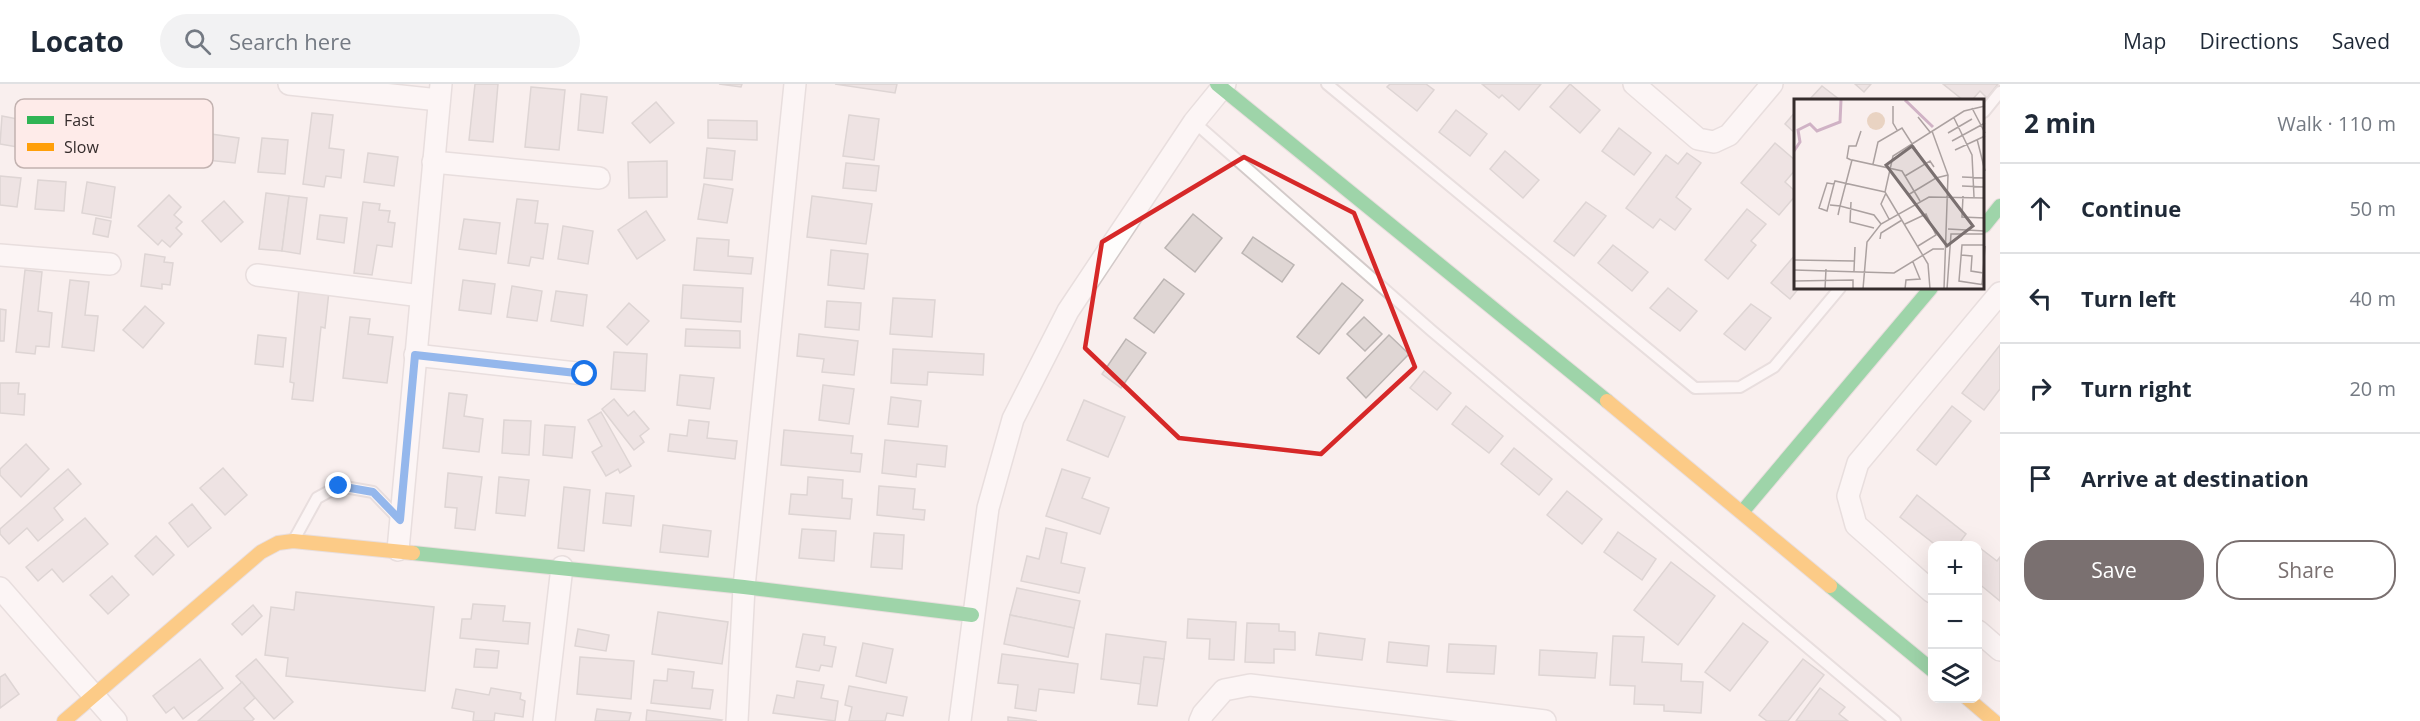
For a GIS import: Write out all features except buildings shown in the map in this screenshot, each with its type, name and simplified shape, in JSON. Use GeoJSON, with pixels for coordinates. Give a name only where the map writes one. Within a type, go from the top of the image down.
{"type":"FeatureCollection","features":[{"type":"Feature","properties":{"kind":"street"},"geometry":{"type":"LineString","coordinates":[[289,84],[440,92],[398,550]]}},
{"type":"Feature","properties":{"kind":"street"},"geometry":{"type":"LineString","coordinates":[[737,721],[744,587],[795,84]]}},
{"type":"Feature","properties":{"kind":"street"},"geometry":{"type":"LineString","coordinates":[[1634,84],[1698,139],[1714,142],[1729,135],[1772,84]]}},
{"type":"Feature","properties":{"kind":"street"},"geometry":{"type":"LineString","coordinates":[[960,721],[972,615],[988,508],[1013,419],[1068,311],[1194,122],[1222,85],[1743,511],[1928,667]]}},
{"type":"Feature","properties":{"kind":"street"},"geometry":{"type":"LineString","coordinates":[[433,162],[599,178]]}},
{"type":"Feature","properties":{"kind":"street"},"geometry":{"type":"LineString","coordinates":[[1985,224],[2000,206]]}},
{"type":"Feature","properties":{"kind":"street"},"geometry":{"type":"LineString","coordinates":[[0,255],[110,264]]}},
{"type":"Feature","properties":{"kind":"street"},"geometry":{"type":"LineString","coordinates":[[257,275],[422,296]]}},
{"type":"Feature","properties":{"kind":"street"},"geometry":{"type":"LineString","coordinates":[[1743,511],[1929,290]]}},
{"type":"Feature","properties":{"kind":"street"},"geometry":{"type":"LineString","coordinates":[[1928,588],[1856,525],[1848,496],[1858,463],[2000,293]]}},
{"type":"Feature","properties":{"kind":"street"},"geometry":{"type":"LineString","coordinates":[[415,355],[585,374]]}},
{"type":"Feature","properties":{"kind":"street"},"geometry":{"type":"LineString","coordinates":[[64,721],[261,552],[278,543],[293,541],[562,567],[972,615]]}},
{"type":"Feature","properties":{"kind":"street"},"geometry":{"type":"LineString","coordinates":[[544,721],[562,567]]}},
{"type":"Feature","properties":{"kind":"street"},"geometry":{"type":"LineString","coordinates":[[0,588],[116,721]]}},
{"type":"Feature","properties":{"kind":"street"},"geometry":{"type":"LineString","coordinates":[[1982,635],[2000,650]]}},
{"type":"Feature","properties":{"kind":"street"},"geometry":{"type":"LineString","coordinates":[[1200,721],[1224,690],[1250,685],[1545,721]]}},
{"type":"Feature","properties":{"kind":"street"},"geometry":{"type":"LineString","coordinates":[[1972,703],[1994,721]]}},
{"type":"Feature","properties":{"kind":"lane"},"geometry":{"type":"LineString","coordinates":[[1327,84],[1695,388],[1740,387],[1774,367],[1838,290]]}},
{"type":"Feature","properties":{"kind":"lane"},"geometry":{"type":"LineString","coordinates":[[1985,110],[2000,92]]}},
{"type":"Feature","properties":{"kind":"lane"},"geometry":{"type":"LineString","coordinates":[[1194,122],[1432,331],[1894,721]]}},
{"type":"Feature","properties":{"kind":"lane"},"geometry":{"type":"LineString","coordinates":[[293,541],[317,498],[339,486],[373,492],[400,520]]}},
{"type":"Feature","properties":{"kind":"highlighted area"},"geometry":{"type":"Polygon","coordinates":[[[1244,157],[1354,213],[1415,367],[1321,454],[1179,438],[1085,348],[1102,242],[1244,157]]]}},
{"type":"Feature","properties":{"kind":"traffic: fast"},"geometry":{"type":"LineString","coordinates":[[1217,84],[1607,401]]}},
{"type":"Feature","properties":{"kind":"traffic: fast"},"geometry":{"type":"LineString","coordinates":[[1985,225],[2000,206]]}},
{"type":"Feature","properties":{"kind":"traffic: fast"},"geometry":{"type":"LineString","coordinates":[[1743,511],[1929,290]]}},
{"type":"Feature","properties":{"kind":"traffic: fast"},"geometry":{"type":"LineString","coordinates":[[413,553],[744,587],[972,615]]}},
{"type":"Feature","properties":{"kind":"traffic: fast"},"geometry":{"type":"LineString","coordinates":[[1830,586],[1928,667]]}},
{"type":"Feature","properties":{"kind":"traffic: slow"},"geometry":{"type":"LineString","coordinates":[[1607,401],[1830,586]]}},
{"type":"Feature","properties":{"kind":"traffic: slow"},"geometry":{"type":"LineString","coordinates":[[64,721],[261,552],[278,543],[293,541],[413,553]]}},
{"type":"Feature","properties":{"kind":"traffic: slow"},"geometry":{"type":"LineString","coordinates":[[1973,703],[1994,721]]}},
{"type":"Feature","properties":{"kind":"route"},"geometry":{"type":"LineString","coordinates":[[339,486],[373,492],[400,520],[415,355],[585,374]]}}]}
